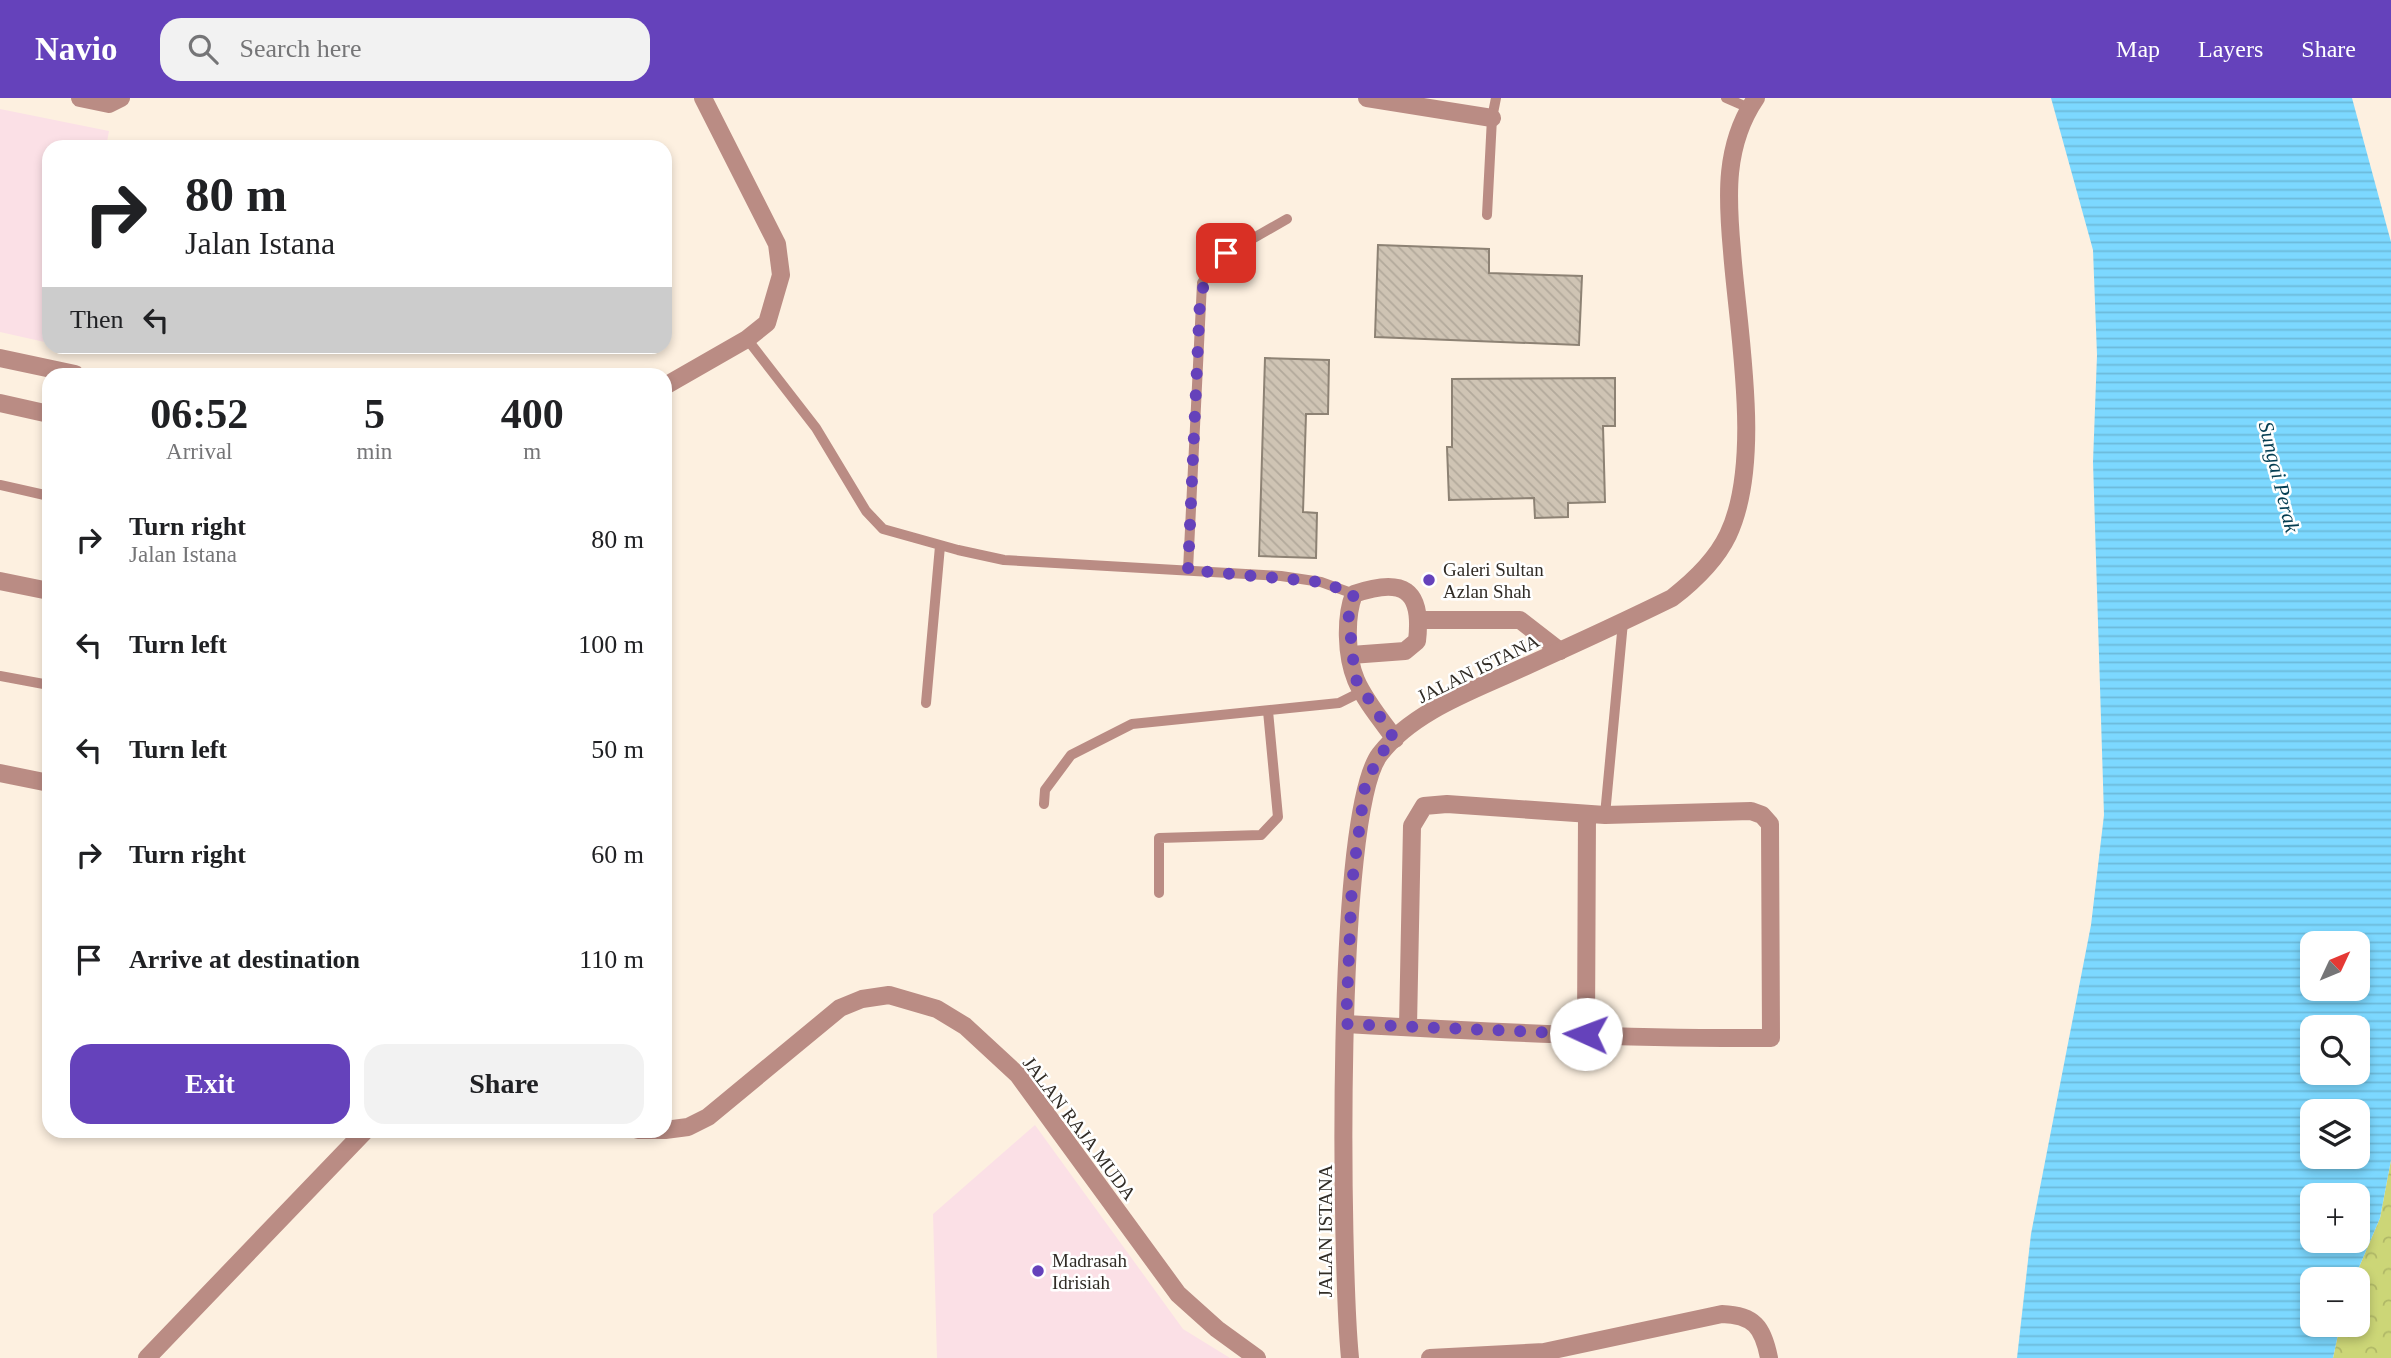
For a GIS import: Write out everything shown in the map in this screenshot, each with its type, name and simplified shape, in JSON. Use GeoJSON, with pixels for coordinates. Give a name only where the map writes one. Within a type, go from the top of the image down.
{"type":"FeatureCollection","features":[{"type":"Feature","properties":{"kind":"street"},"geometry":{"type":"LineString","coordinates":[[80,98],[109,104],[121,98]]}},
{"type":"Feature","properties":{"kind":"street"},"geometry":{"type":"LineString","coordinates":[[672,382],[747,339],[767,323],[776,301],[781,275],[777,244],[703,98]]}},
{"type":"Feature","properties":{"kind":"street"},"geometry":{"type":"LineString","coordinates":[[1367,98],[1492,118]]}},
{"type":"Feature","properties":{"kind":"street","name":"JALAN ISTANA"},"geometry":{"type":"LineString","coordinates":[[1350,1358],[1345,1218],[1346,1024],[1352,883],[1365,786],[1380,754],[1433,710],[1672,598],[1694,581],[1728,536],[1738,506],[1745,463],[1746,418],[1727,193],[1732,151],[1742,118],[1752,103]]}},
{"type":"Feature","properties":{"kind":"street"},"geometry":{"type":"LineString","coordinates":[[0,358],[47,368]]}},
{"type":"Feature","properties":{"kind":"street"},"geometry":{"type":"LineString","coordinates":[[0,403],[42,412]]}},
{"type":"Feature","properties":{"kind":"street"},"geometry":{"type":"LineString","coordinates":[[0,581],[42,590]]}},
{"type":"Feature","properties":{"kind":"street"},"geometry":{"type":"LineString","coordinates":[[1351,655],[1405,651],[1417,641],[1419,620],[1414,597],[1401,588],[1371,588],[1354,594],[1348,609],[1351,655],[1355,678],[1395,740]]}},
{"type":"Feature","properties":{"kind":"street"},"geometry":{"type":"LineString","coordinates":[[1419,620],[1520,620],[1560,651]]}},
{"type":"Feature","properties":{"kind":"street"},"geometry":{"type":"LineString","coordinates":[[0,773],[42,782]]}},
{"type":"Feature","properties":{"kind":"street"},"geometry":{"type":"LineString","coordinates":[[1346,1024],[1408,1027],[1586,1034],[1668,1039],[1771,1038],[1770,824],[1762,815],[1751,811],[1596,814],[1447,804],[1424,806],[1412,826],[1408,1027]]}},
{"type":"Feature","properties":{"kind":"street"},"geometry":{"type":"LineString","coordinates":[[1586,1034],[1596,814]]}},
{"type":"Feature","properties":{"kind":"street","name":"JALAN RAJA MUDA"},"geometry":{"type":"LineString","coordinates":[[672,1129],[688,1127],[708,1117],[840,1008],[862,999],[889,995],[937,1009],[965,1026],[1017,1075],[1178,1294],[1217,1329],[1257,1358]]}},
{"type":"Feature","properties":{"kind":"street"},"geometry":{"type":"LineString","coordinates":[[147,1358],[358,1138]]}},
{"type":"Feature","properties":{"kind":"street"},"geometry":{"type":"LineString","coordinates":[[1430,1358],[1544,1352],[1722,1314],[1740,1315],[1756,1324],[1765,1337],[1769,1358]]}},
{"type":"Feature","properties":{"kind":"lane"},"geometry":{"type":"LineString","coordinates":[[1487,215],[1492,118],[1496,98]]}},
{"type":"Feature","properties":{"kind":"lane"},"geometry":{"type":"LineString","coordinates":[[1726,98],[1752,103]]}},
{"type":"Feature","properties":{"kind":"lane"},"geometry":{"type":"LineString","coordinates":[[1188,570],[1202,283],[1217,260],[1287,219]]}},
{"type":"Feature","properties":{"kind":"lane"},"geometry":{"type":"LineString","coordinates":[[747,339],[816,428],[866,511],[883,529],[940,546],[1004,559],[1188,570],[1321,582],[1354,594]]}},
{"type":"Feature","properties":{"kind":"lane"},"geometry":{"type":"LineString","coordinates":[[0,485],[42,494]]}},
{"type":"Feature","properties":{"kind":"lane"},"geometry":{"type":"LineString","coordinates":[[926,703],[940,546]]}},
{"type":"Feature","properties":{"kind":"lane"},"geometry":{"type":"LineString","coordinates":[[1596,814],[1623,622]]}},
{"type":"Feature","properties":{"kind":"lane"},"geometry":{"type":"LineString","coordinates":[[0,676],[42,684]]}},
{"type":"Feature","properties":{"kind":"lane"},"geometry":{"type":"LineString","coordinates":[[1044,804],[1045,790],[1071,755],[1132,724],[1339,703],[1363,691]]}},
{"type":"Feature","properties":{"kind":"lane"},"geometry":{"type":"LineString","coordinates":[[1159,893],[1159,838],[1261,835],[1278,817],[1268,711]]}},
{"type":"Feature","properties":{"kind":"shaded area"},"geometry":{"type":"Polygon","coordinates":[[[0,109],[109,131],[107,140],[42,140],[42,341],[0,332],[0,109]]]}},
{"type":"Feature","properties":{"kind":"shaded area","name":"Madrasah Idrisiah"},"geometry":{"type":"Polygon","coordinates":[[[1035,1125],[1183,1329],[1230,1358],[937,1358],[933,1214],[1035,1125]]]}},
{"type":"Feature","properties":{"kind":"green space"},"geometry":{"type":"Polygon","coordinates":[[[2391,1160],[2391,1358],[2333,1358],[2337,1337],[2370,1337],[2370,1267],[2359,1267],[2365,1253],[2370,1253],[2370,1241],[2380,1218],[2391,1160]]]}},
{"type":"Feature","properties":{"kind":"water","name":"Sungai Perak"},"geometry":{"type":"Polygon","coordinates":[[[2051,98],[2352,98],[2391,242],[2391,1160],[2380,1218],[2370,1241],[2370,1183],[2300,1183],[2300,1253],[2365,1253],[2359,1267],[2300,1267],[2300,1337],[2337,1337],[2333,1358],[2017,1358],[2031,1234],[2091,925],[2104,815],[2093,462],[2097,355],[2093,250],[2051,98]]]}},
{"type":"Feature","properties":{"kind":"building"},"geometry":{"type":"Polygon","coordinates":[[[1378,245],[1489,249],[1489,273],[1582,276],[1579,345],[1375,337],[1378,245]]]}},
{"type":"Feature","properties":{"kind":"building"},"geometry":{"type":"Polygon","coordinates":[[[1265,358],[1329,360],[1328,414],[1306,414],[1303,512],[1317,513],[1316,558],[1259,556],[1265,358]]]}},
{"type":"Feature","properties":{"kind":"building"},"geometry":{"type":"Polygon","coordinates":[[[1615,378],[1615,426],[1603,426],[1605,502],[1568,503],[1568,517],[1535,518],[1534,498],[1449,500],[1447,447],[1452,447],[1452,379],[1615,378]]]}},
{"type":"Feature","properties":{"kind":"place","name":"Galeri Sultan Azlan Shah"},"geometry":{"type":"Point","coordinates":[1429,580]}},
{"type":"Feature","properties":{"kind":"place","name":"Madrasah Idrisiah"},"geometry":{"type":"Point","coordinates":[1038,1271]}},
{"type":"Feature","properties":{"kind":"route"},"geometry":{"type":"LineString","coordinates":[[1226,253],[1208,270],[1202,283],[1200,299],[1188,570],[1281,576],[1321,582],[1354,594],[1348,609],[1355,678],[1395,740],[1380,754],[1365,786],[1352,883],[1346,1024],[1586,1034]]}}]}
